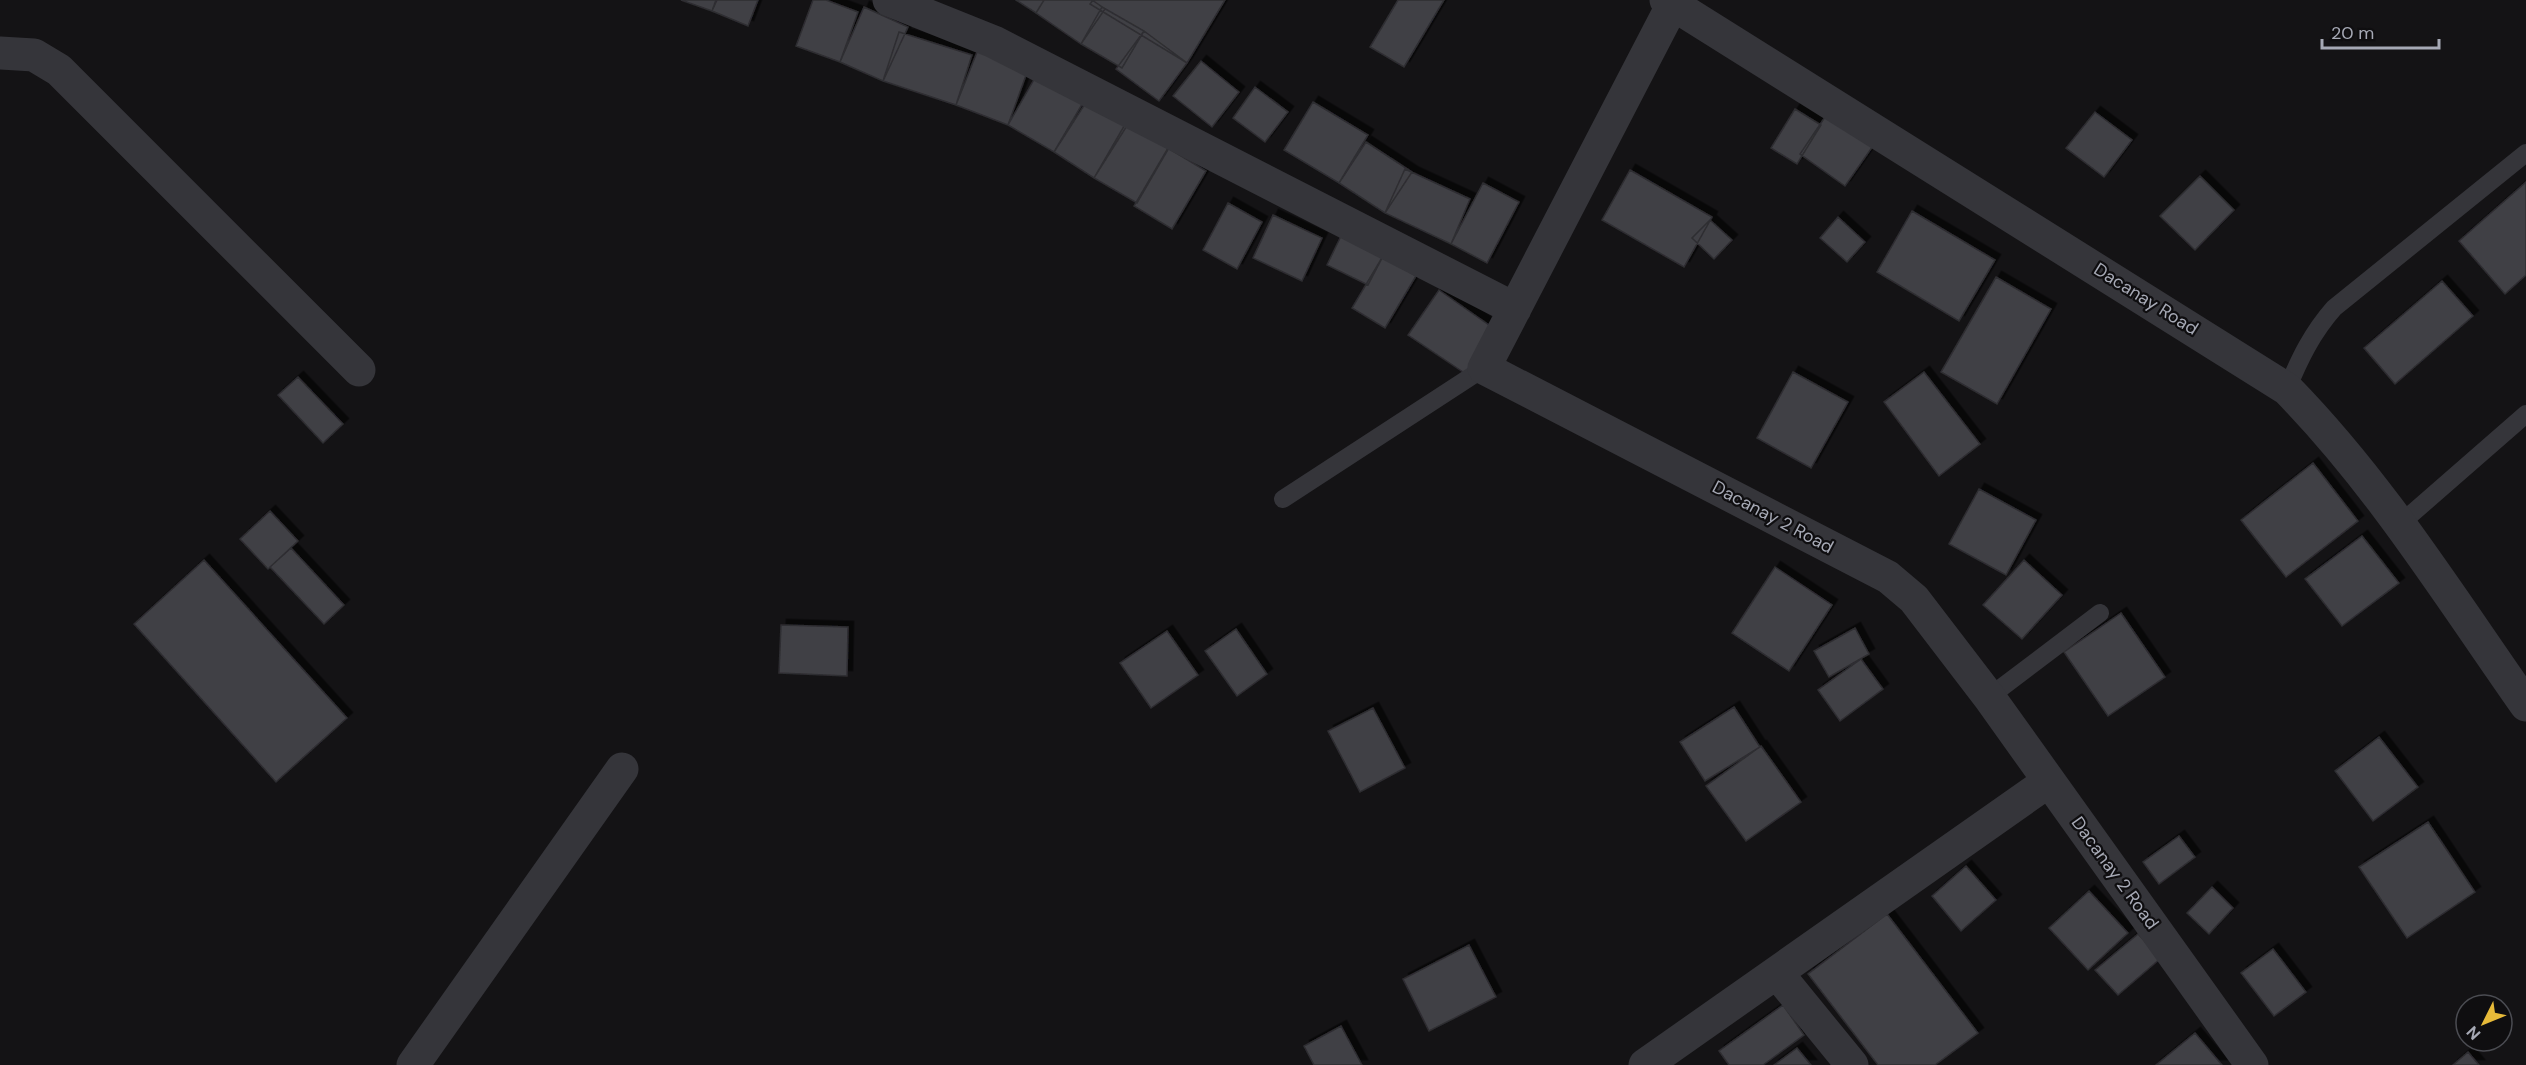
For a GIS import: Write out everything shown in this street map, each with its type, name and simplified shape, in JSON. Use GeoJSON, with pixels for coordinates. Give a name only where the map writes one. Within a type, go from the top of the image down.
{"type":"FeatureCollection","features":[{"type":"Feature","properties":{"kind":"street"},"geometry":{"type":"LineString","coordinates":[[889,0],[994,42],[1515,309]]}},
{"type":"Feature","properties":{"kind":"street"},"geometry":{"type":"LineString","coordinates":[[939,0],[994,42]]}},
{"type":"Feature","properties":{"kind":"street"},"geometry":{"type":"LineString","coordinates":[[1484,368],[1671,1]]}},
{"type":"Feature","properties":{"kind":"street","name":"Dacanay Road"},"geometry":{"type":"LineString","coordinates":[[1671,1],[2287,389],[2325,428],[2373,485],[2526,705]]}},
{"type":"Feature","properties":{"kind":"street"},"geometry":{"type":"LineString","coordinates":[[0,53],[34,55],[59,70],[359,370]]}},
{"type":"Feature","properties":{"kind":"street","name":"Dacanay 2 Road"},"geometry":{"type":"LineString","coordinates":[[1484,368],[1888,577],[1914,599],[1989,697],[2252,1065]]}},
{"type":"Feature","properties":{"kind":"street"},"geometry":{"type":"LineString","coordinates":[[413,1065],[622,769]]}},
{"type":"Feature","properties":{"kind":"street"},"geometry":{"type":"LineString","coordinates":[[1645,1065],[2049,781]]}},
{"type":"Feature","properties":{"kind":"street"},"geometry":{"type":"LineString","coordinates":[[1777,973],[1852,1065]]}},
{"type":"Feature","properties":{"kind":"lane"},"geometry":{"type":"LineString","coordinates":[[2287,389],[2302,351],[2316,328],[2334,308],[2526,153]]}},
{"type":"Feature","properties":{"kind":"lane"},"geometry":{"type":"LineString","coordinates":[[1283,500],[1484,368]]}},
{"type":"Feature","properties":{"kind":"lane"},"geometry":{"type":"LineString","coordinates":[[2400,524],[2526,414]]}},
{"type":"Feature","properties":{"kind":"lane"},"geometry":{"type":"LineString","coordinates":[[1989,697],[2100,613]]}},
{"type":"Feature","properties":{"kind":"building"},"geometry":{"type":"Polygon","coordinates":[[[681,0],[716,0],[712,11],[681,0]]]}},
{"type":"Feature","properties":{"kind":"building"},"geometry":{"type":"Polygon","coordinates":[[[717,0],[758,0],[748,26],[712,11],[717,0]]]}},
{"type":"Feature","properties":{"kind":"building"},"geometry":{"type":"Polygon","coordinates":[[[813,0],[826,0],[858,12],[840,62],[796,46],[813,0]]]}},
{"type":"Feature","properties":{"kind":"building"},"geometry":{"type":"Polygon","coordinates":[[[1016,0],[1044,0],[1036,13],[1016,0]]]}},
{"type":"Feature","properties":{"kind":"building"},"geometry":{"type":"Polygon","coordinates":[[[1044,0],[1092,0],[1105,9],[1081,44],[1036,13],[1044,0]]]}},
{"type":"Feature","properties":{"kind":"building"},"geometry":{"type":"Polygon","coordinates":[[[1093,0],[1225,0],[1187,63],[1090,4],[1093,0]]]}},
{"type":"Feature","properties":{"kind":"building"},"geometry":{"type":"Polygon","coordinates":[[[1398,0],[1444,0],[1404,67],[1370,47],[1398,0]]]}},
{"type":"Feature","properties":{"kind":"building"},"geometry":{"type":"Polygon","coordinates":[[[864,7],[908,27],[883,81],[840,62],[864,7]]]}},
{"type":"Feature","properties":{"kind":"building"},"geometry":{"type":"Polygon","coordinates":[[[1102,7],[1144,31],[1122,68],[1081,44],[1102,7]]]}},
{"type":"Feature","properties":{"kind":"building"},"geometry":{"type":"Polygon","coordinates":[[[1144,31],[1187,63],[1159,101],[1116,69],[1144,31]]]}},
{"type":"Feature","properties":{"kind":"building"},"geometry":{"type":"Polygon","coordinates":[[[899,32],[972,55],[956,105],[883,81],[899,32]]]}},
{"type":"Feature","properties":{"kind":"building"},"geometry":{"type":"Polygon","coordinates":[[[979,47],[1029,67],[1008,125],[956,105],[979,47]]]}},
{"type":"Feature","properties":{"kind":"building"},"geometry":{"type":"Polygon","coordinates":[[[1201,61],[1239,92],[1212,127],[1173,96],[1201,61]]]}},
{"type":"Feature","properties":{"kind":"building"},"geometry":{"type":"Polygon","coordinates":[[[1040,69],[1087,96],[1054,152],[1008,125],[1040,69]]]}},
{"type":"Feature","properties":{"kind":"building"},"geometry":{"type":"Polygon","coordinates":[[[1255,87],[1288,112],[1265,142],[1233,118],[1255,87]]]}},
{"type":"Feature","properties":{"kind":"building"},"geometry":{"type":"Polygon","coordinates":[[[1090,96],[1130,121],[1094,178],[1054,152],[1090,96]]]}},
{"type":"Feature","properties":{"kind":"building"},"geometry":{"type":"Polygon","coordinates":[[[1313,102],[1368,135],[1339,183],[1284,150],[1313,102]]]}},
{"type":"Feature","properties":{"kind":"building"},"geometry":{"type":"Polygon","coordinates":[[[1795,109],[1821,125],[1797,164],[1771,148],[1795,109]]]}},
{"type":"Feature","properties":{"kind":"building"},"geometry":{"type":"Polygon","coordinates":[[[2095,112],[2132,140],[2104,177],[2066,148],[2095,112]]]}},
{"type":"Feature","properties":{"kind":"building"},"geometry":{"type":"Polygon","coordinates":[[[1827,114],[1873,146],[1845,186],[1800,154],[1827,114]]]}},
{"type":"Feature","properties":{"kind":"building"},"geometry":{"type":"Polygon","coordinates":[[[1127,121],[1170,146],[1137,203],[1094,178],[1127,121]]]}},
{"type":"Feature","properties":{"kind":"building"},"geometry":{"type":"Polygon","coordinates":[[[1366,142],[1412,172],[1385,213],[1339,183],[1366,142]]]}},
{"type":"Feature","properties":{"kind":"building"},"geometry":{"type":"Polygon","coordinates":[[[1168,148],[1206,171],[1172,229],[1134,206],[1168,148]]]}},
{"type":"Feature","properties":{"kind":"building"},"geometry":{"type":"Polygon","coordinates":[[[1405,169],[1470,199],[1451,244],[1385,213],[1405,169]]]}},
{"type":"Feature","properties":{"kind":"building"},"geometry":{"type":"Polygon","coordinates":[[[1630,170],[1712,217],[1684,267],[1602,220],[1630,170]]]}},
{"type":"Feature","properties":{"kind":"building"},"geometry":{"type":"Polygon","coordinates":[[[2200,176],[2234,210],[2195,250],[2160,216],[2200,176]]]}},
{"type":"Feature","properties":{"kind":"building"},"geometry":{"type":"Polygon","coordinates":[[[2526,182],[2526,275],[2505,294],[2459,241],[2526,182]]]}},
{"type":"Feature","properties":{"kind":"building"},"geometry":{"type":"Polygon","coordinates":[[[1483,183],[1519,202],[1487,263],[1451,244],[1483,183]]]}},
{"type":"Feature","properties":{"kind":"building"},"geometry":{"type":"Polygon","coordinates":[[[1228,203],[1262,222],[1237,269],[1203,250],[1228,203]]]}},
{"type":"Feature","properties":{"kind":"building"},"geometry":{"type":"Polygon","coordinates":[[[1912,211],[1995,260],[1959,321],[1877,272],[1912,211]]]}},
{"type":"Feature","properties":{"kind":"building"},"geometry":{"type":"Polygon","coordinates":[[[1273,215],[1322,238],[1302,281],[1253,258],[1273,215]]]}},
{"type":"Feature","properties":{"kind":"building"},"geometry":{"type":"Polygon","coordinates":[[[1838,217],[1865,242],[1847,262],[1820,238],[1838,217]]]}},
{"type":"Feature","properties":{"kind":"building"},"geometry":{"type":"Polygon","coordinates":[[[1710,220],[1732,240],[1714,259],[1692,238],[1710,220]]]}},
{"type":"Feature","properties":{"kind":"building"},"geometry":{"type":"Polygon","coordinates":[[[1341,236],[1383,256],[1368,285],[1327,265],[1341,236]]]}},
{"type":"Feature","properties":{"kind":"building"},"geometry":{"type":"Polygon","coordinates":[[[1383,256],[1416,276],[1385,328],[1352,308],[1383,256]]]}},
{"type":"Feature","properties":{"kind":"building"},"geometry":{"type":"Polygon","coordinates":[[[1996,277],[2051,309],[1997,404],[1941,372],[1996,277]]]}},
{"type":"Feature","properties":{"kind":"building"},"geometry":{"type":"Polygon","coordinates":[[[2442,281],[2473,316],[2395,384],[2364,348],[2442,281]]]}},
{"type":"Feature","properties":{"kind":"building"},"geometry":{"type":"Polygon","coordinates":[[[1439,290],[1496,330],[1466,374],[1408,335],[1439,290]]]}},
{"type":"Feature","properties":{"kind":"building"},"geometry":{"type":"Polygon","coordinates":[[[1793,372],[1848,402],[1811,468],[1757,438],[1793,372]]]}},
{"type":"Feature","properties":{"kind":"building"},"geometry":{"type":"Polygon","coordinates":[[[1924,372],[1980,444],[1939,476],[1884,402],[1924,372]]]}},
{"type":"Feature","properties":{"kind":"building"},"geometry":{"type":"Polygon","coordinates":[[[298,377],[343,424],[323,443],[278,395],[298,377]]]}},
{"type":"Feature","properties":{"kind":"building"},"geometry":{"type":"Polygon","coordinates":[[[2313,463],[2358,521],[2286,577],[2241,520],[2313,463]]]}},
{"type":"Feature","properties":{"kind":"building"},"geometry":{"type":"Polygon","coordinates":[[[1979,489],[2036,520],[2006,575],[1949,544],[1979,489]]]}},
{"type":"Feature","properties":{"kind":"building"},"geometry":{"type":"Polygon","coordinates":[[[270,511],[298,541],[268,569],[240,539],[270,511]]]}},
{"type":"Feature","properties":{"kind":"building"},"geometry":{"type":"Polygon","coordinates":[[[2362,536],[2399,583],[2342,626],[2305,579],[2362,536]]]}},
{"type":"Feature","properties":{"kind":"building"},"geometry":{"type":"Polygon","coordinates":[[[291,548],[344,605],[324,624],[270,567],[291,548]]]}},
{"type":"Feature","properties":{"kind":"building"},"geometry":{"type":"Polygon","coordinates":[[[204,560],[347,718],[276,782],[134,624],[204,560]]]}},
{"type":"Feature","properties":{"kind":"building"},"geometry":{"type":"Polygon","coordinates":[[[2024,560],[2062,595],[2022,639],[1983,605],[2024,560]]]}},
{"type":"Feature","properties":{"kind":"building"},"geometry":{"type":"Polygon","coordinates":[[[1775,567],[1832,605],[1789,671],[1732,633],[1775,567]]]}},
{"type":"Feature","properties":{"kind":"building"},"geometry":{"type":"Polygon","coordinates":[[[2121,613],[2165,677],[2108,716],[2064,652],[2121,613]]]}},
{"type":"Feature","properties":{"kind":"building"},"geometry":{"type":"Polygon","coordinates":[[[781,625],[848,627],[847,676],[779,673],[781,625]]]}},
{"type":"Feature","properties":{"kind":"building"},"geometry":{"type":"Polygon","coordinates":[[[1855,628],[1869,654],[1829,677],[1814,651],[1855,628]]]}},
{"type":"Feature","properties":{"kind":"building"},"geometry":{"type":"Polygon","coordinates":[[[1236,629],[1267,674],[1237,696],[1205,651],[1236,629]]]}},
{"type":"Feature","properties":{"kind":"building"},"geometry":{"type":"Polygon","coordinates":[[[1167,631],[1198,675],[1151,708],[1120,663],[1167,631]]]}},
{"type":"Feature","properties":{"kind":"building"},"geometry":{"type":"Polygon","coordinates":[[[1861,659],[1883,689],[1840,721],[1818,690],[1861,659]]]}},
{"type":"Feature","properties":{"kind":"building"},"geometry":{"type":"Polygon","coordinates":[[[1734,707],[1760,747],[1705,781],[1680,742],[1734,707]]]}},
{"type":"Feature","properties":{"kind":"building"},"geometry":{"type":"Polygon","coordinates":[[[1373,708],[1405,768],[1360,792],[1328,731],[1373,708]]]}},
{"type":"Feature","properties":{"kind":"building"},"geometry":{"type":"Polygon","coordinates":[[[2379,737],[2418,787],[2373,821],[2335,771],[2379,737]]]}},
{"type":"Feature","properties":{"kind":"building"},"geometry":{"type":"Polygon","coordinates":[[[1761,746],[1801,802],[1746,841],[1706,786],[1761,746]]]}},
{"type":"Feature","properties":{"kind":"building"},"geometry":{"type":"Polygon","coordinates":[[[2428,822],[2475,892],[2407,938],[2359,867],[2428,822]]]}},
{"type":"Feature","properties":{"kind":"building"},"geometry":{"type":"Polygon","coordinates":[[[2179,836],[2195,857],[2159,884],[2143,862],[2179,836]]]}},
{"type":"Feature","properties":{"kind":"building"},"geometry":{"type":"Polygon","coordinates":[[[1966,866],[1996,900],[1961,931],[1932,896],[1966,866]]]}},
{"type":"Feature","properties":{"kind":"building"},"geometry":{"type":"Polygon","coordinates":[[[2212,887],[2233,908],[2209,934],[2187,913],[2212,887]]]}},
{"type":"Feature","properties":{"kind":"building"},"geometry":{"type":"Polygon","coordinates":[[[2089,891],[2128,933],[2088,970],[2049,928],[2089,891]]]}},
{"type":"Feature","properties":{"kind":"building"},"geometry":{"type":"Polygon","coordinates":[[[1887,914],[1978,1033],[1935,1065],[1878,1065],[1808,974],[1887,914]]]}},
{"type":"Feature","properties":{"kind":"building"},"geometry":{"type":"Polygon","coordinates":[[[2138,934],[2161,958],[2118,995],[2095,970],[2138,934]]]}},
{"type":"Feature","properties":{"kind":"building"},"geometry":{"type":"Polygon","coordinates":[[[1469,945],[1496,997],[1429,1031],[1403,979],[1469,945]]]}},
{"type":"Feature","properties":{"kind":"building"},"geometry":{"type":"Polygon","coordinates":[[[2273,949],[2306,992],[2274,1016],[2241,973],[2273,949]]]}},
{"type":"Feature","properties":{"kind":"building"},"geometry":{"type":"Polygon","coordinates":[[[1783,1005],[1804,1035],[1763,1065],[1729,1065],[1719,1051],[1783,1005]]]}},
{"type":"Feature","properties":{"kind":"building"},"geometry":{"type":"Polygon","coordinates":[[[1341,1026],[1362,1065],[1314,1065],[1304,1046],[1341,1026]]]}},
{"type":"Feature","properties":{"kind":"building"},"geometry":{"type":"Polygon","coordinates":[[[2195,1033],[2222,1065],[2156,1065],[2195,1033]]]}},
{"type":"Feature","properties":{"kind":"building"},"geometry":{"type":"Polygon","coordinates":[[[1797,1048],[1811,1065],[1774,1065],[1797,1048]]]}},
{"type":"Feature","properties":{"kind":"building"},"geometry":{"type":"Polygon","coordinates":[[[2469,1053],[2479,1065],[2453,1065],[2469,1053]]]}}]}
